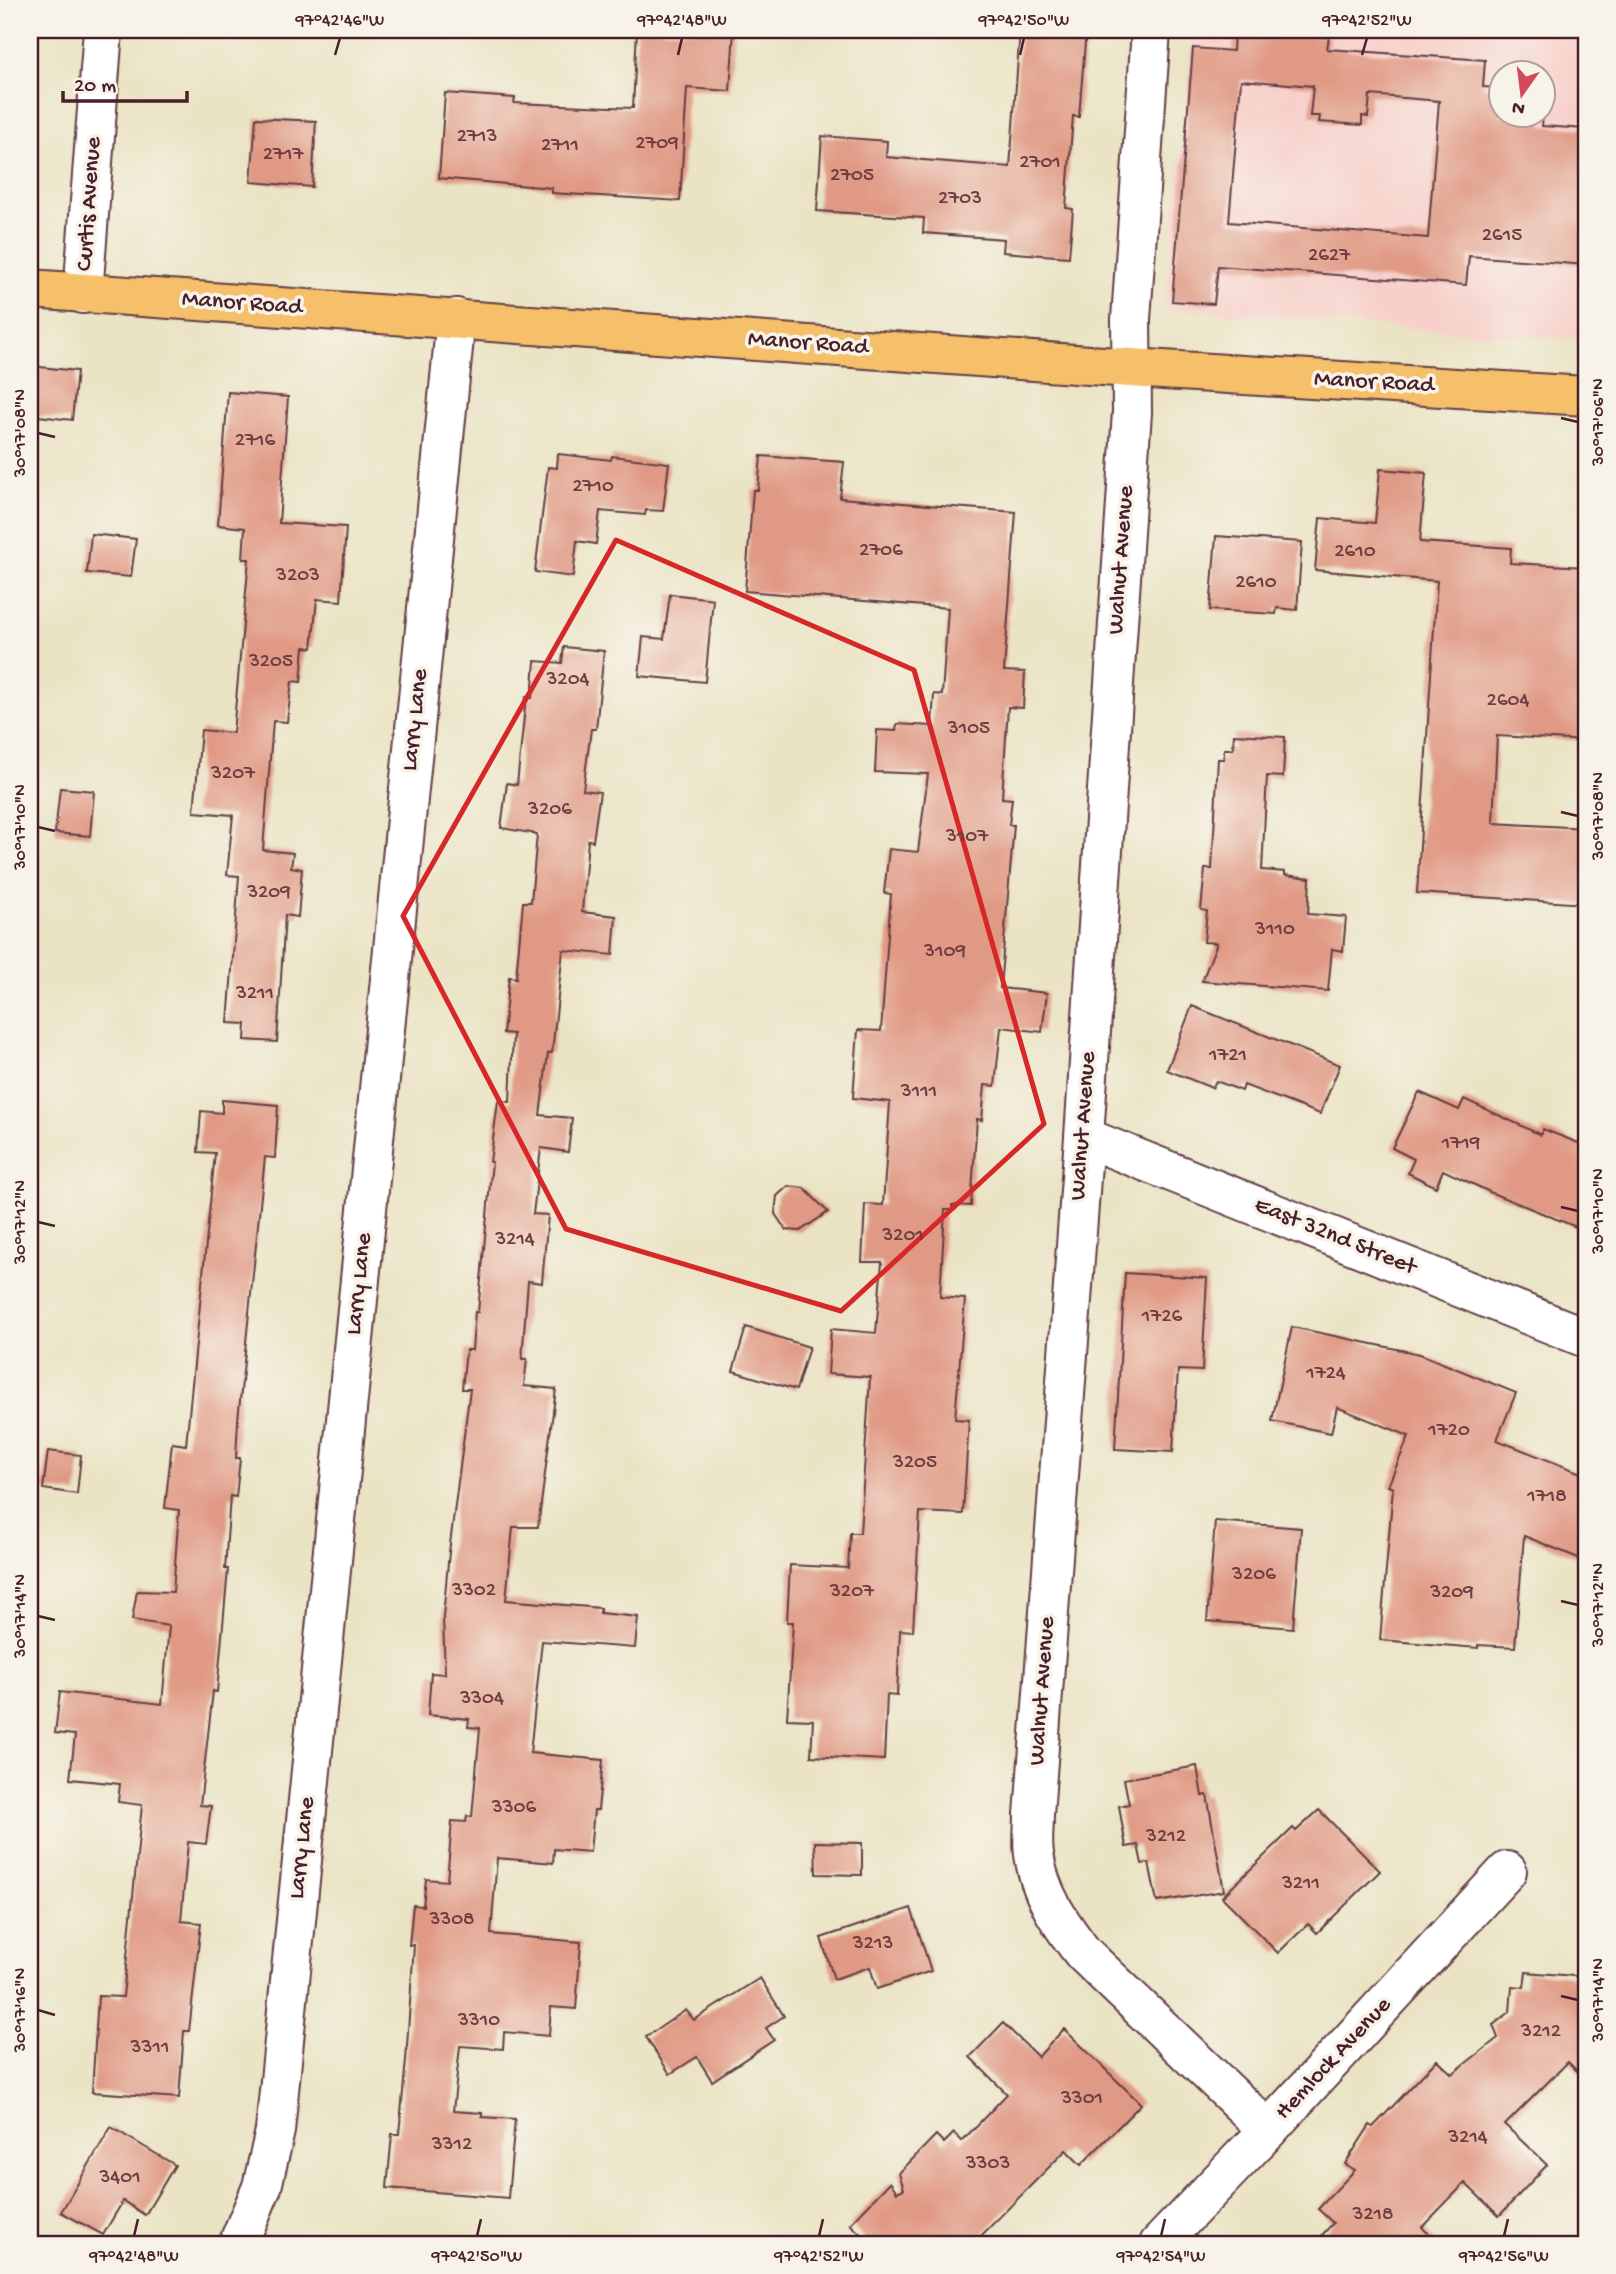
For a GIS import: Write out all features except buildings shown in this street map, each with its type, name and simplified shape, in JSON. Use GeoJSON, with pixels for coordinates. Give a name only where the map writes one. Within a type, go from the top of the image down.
{"type":"FeatureCollection","features":[{"type":"Feature","properties":{"kind":"main road","name":"Manor Road"},"geometry":{"type":"LineString","coordinates":[[30,289],[1131,368],[1586,396]]}},
{"type":"Feature","properties":{"kind":"street","name":"Curtis Avenue"},"geometry":{"type":"LineString","coordinates":[[83,293],[103,30]]}},
{"type":"Feature","properties":{"kind":"street","name":"Walnut Avenue"},"geometry":{"type":"LineString","coordinates":[[1151,30],[1131,319],[1132,412],[1033,1853],[1043,1890],[1060,1924],[1083,1953],[1268,2130]]}},
{"type":"Feature","properties":{"kind":"street","name":"Larry Lane"},"geometry":{"type":"LineString","coordinates":[[238,2244],[262,2187],[275,2132],[456,318]]}},
{"type":"Feature","properties":{"kind":"street","name":"East 32nd Street"},"geometry":{"type":"LineString","coordinates":[[1084,1137],[1586,1338]]}},
{"type":"Feature","properties":{"kind":"street","name":"Hemlock Avenue"},"geometry":{"type":"LineString","coordinates":[[1158,2244],[1268,2130],[1507,1871]]}},
{"type":"Feature","properties":{"kind":"highlighted area"},"geometry":{"type":"Polygon","coordinates":[[[616,540],[914,670],[1044,1124],[841,1311],[566,1229],[403,916],[616,540]]]}},
{"type":"Feature","properties":{"kind":"shaded area"},"geometry":{"type":"Polygon","coordinates":[[[1193,30],[1586,30],[1586,339],[1473,333],[1165,308],[1193,30]]]}}]}
